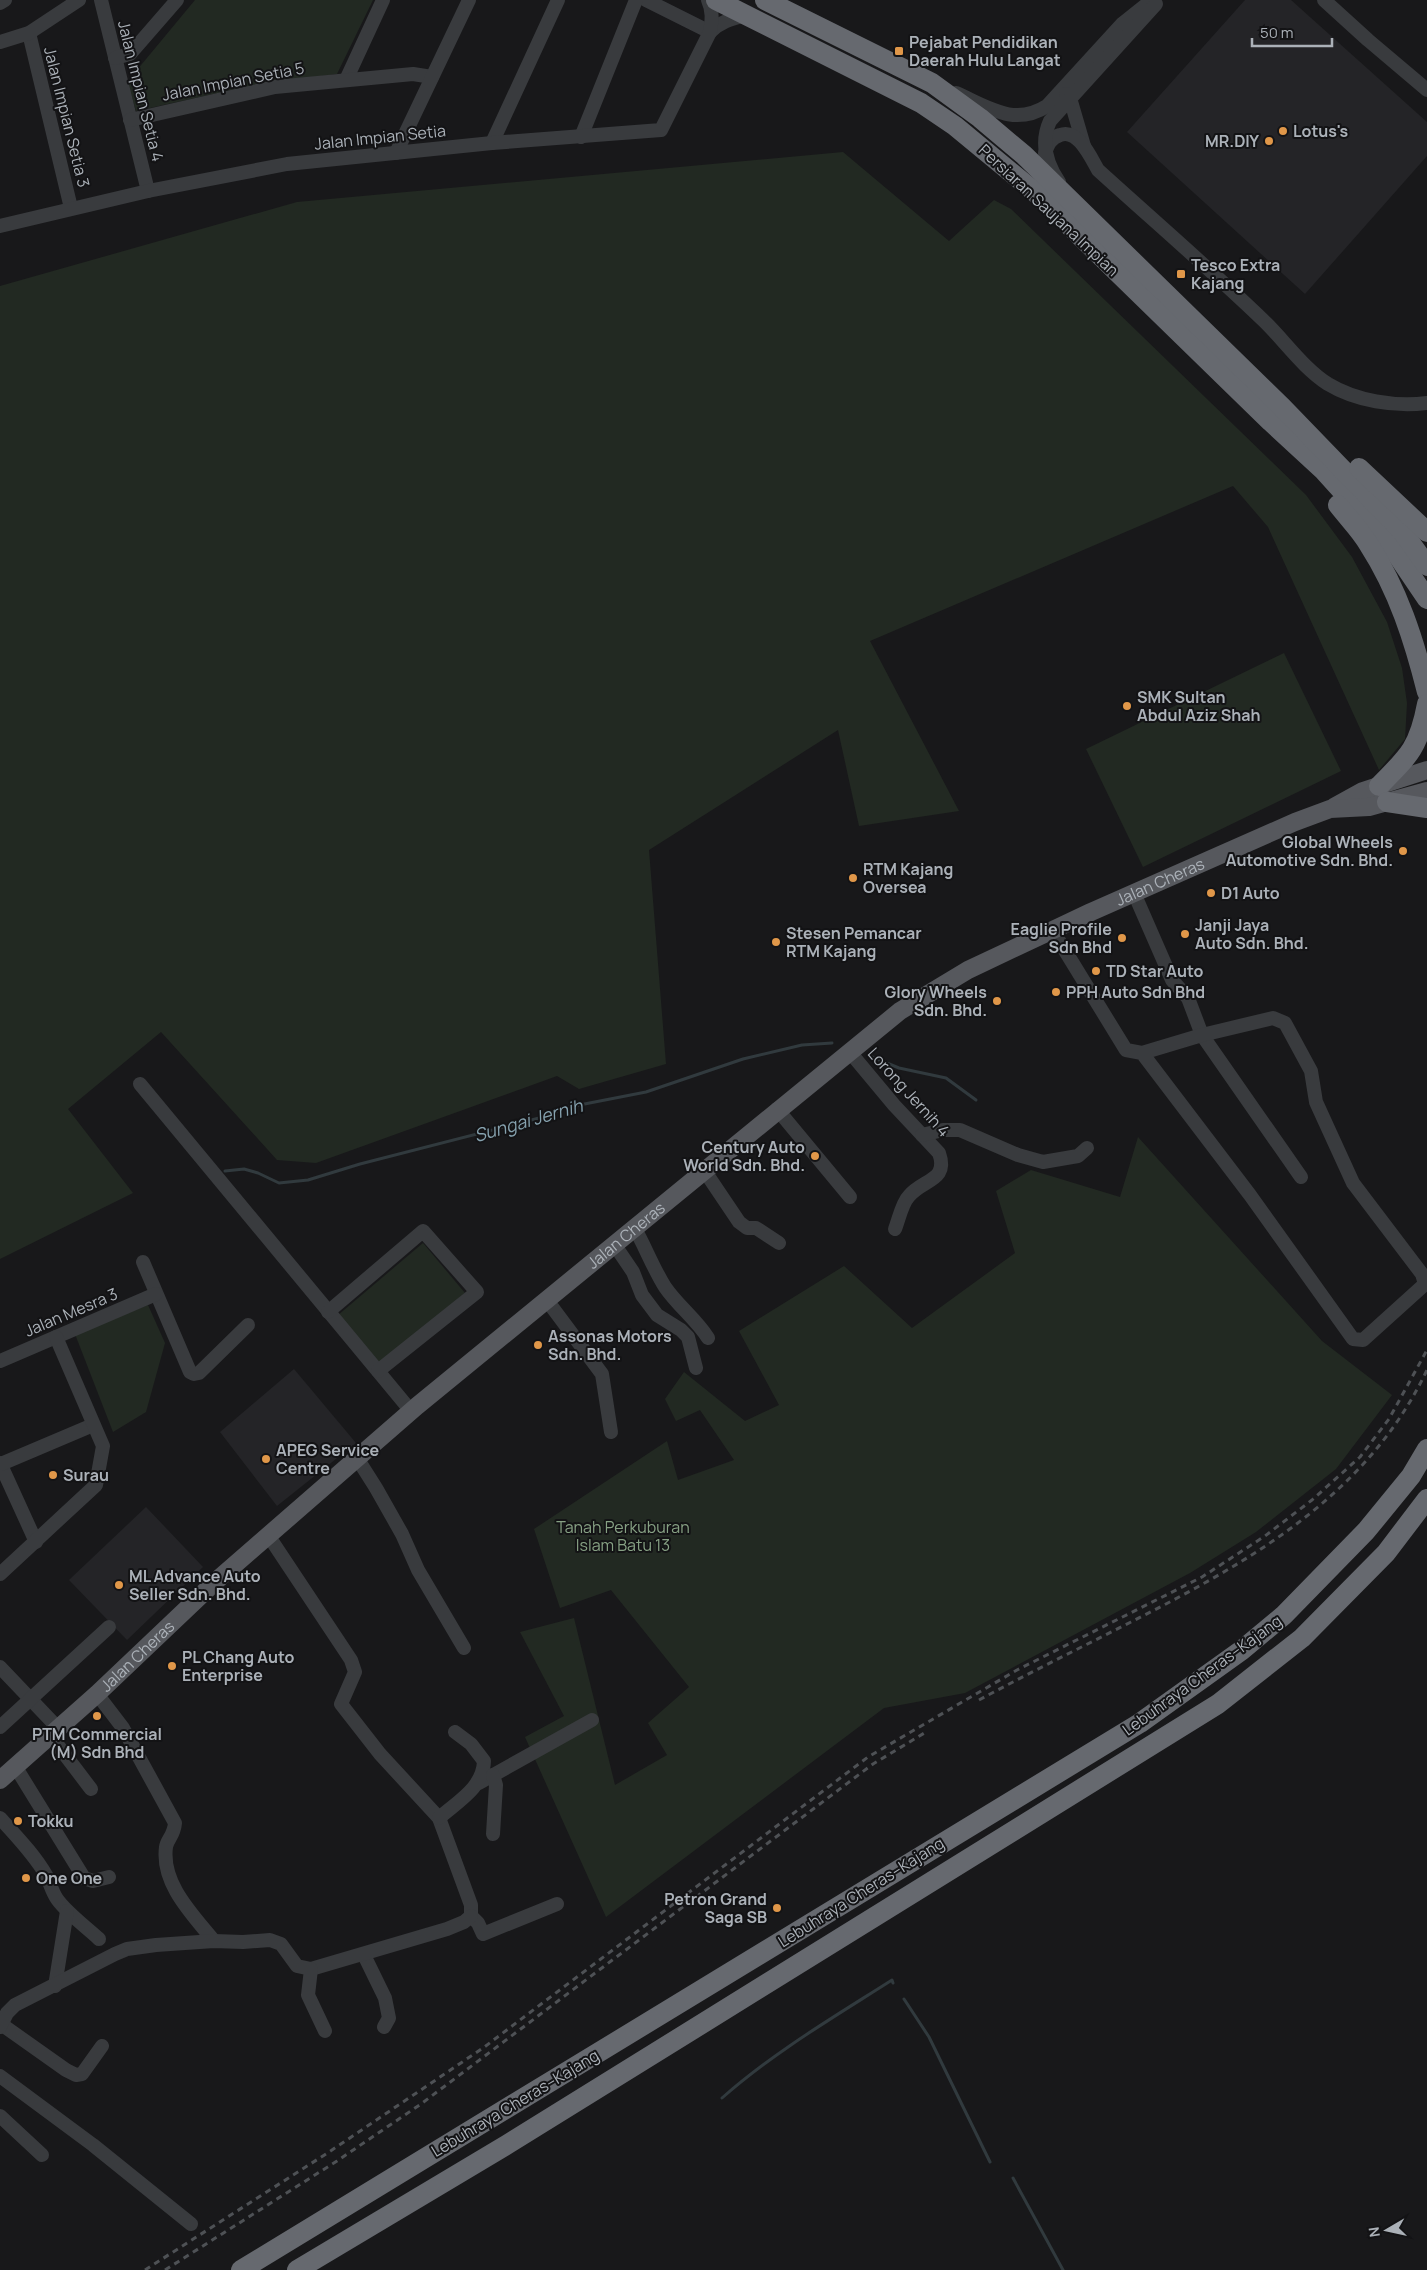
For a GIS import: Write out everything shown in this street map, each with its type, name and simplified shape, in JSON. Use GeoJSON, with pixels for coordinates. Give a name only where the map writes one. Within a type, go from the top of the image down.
{"type":"FeatureCollection","features":[{"type":"Feature","properties":{"kind":"highway","name":"Persiaran Saujana Impian"},"geometry":{"type":"LineString","coordinates":[[716,0],[921,103],[955,126],[1036,193],[1223,363],[1277,415]]}},
{"type":"Feature","properties":{"kind":"highway","name":"Persiaran Saujana Impian"},"geometry":{"type":"LineString","coordinates":[[765,0],[932,83],[980,118],[1024,155],[1074,203],[1223,363]]}},
{"type":"Feature","properties":{"kind":"highway"},"geometry":{"type":"LineString","coordinates":[[1277,415],[1331,443],[1427,532]]}},
{"type":"Feature","properties":{"kind":"highway"},"geometry":{"type":"LineString","coordinates":[[1277,415],[1402,531],[1427,566]]}},
{"type":"Feature","properties":{"kind":"highway"},"geometry":{"type":"LineString","coordinates":[[1277,415],[1324,471],[1389,543],[1427,599]]}},
{"type":"Feature","properties":{"kind":"highway"},"geometry":{"type":"LineString","coordinates":[[1277,415],[1369,544],[1401,605],[1427,692]]}},
{"type":"Feature","properties":{"kind":"highway"},"geometry":{"type":"LineString","coordinates":[[1418,658],[1427,677]]}},
{"type":"Feature","properties":{"kind":"highway"},"geometry":{"type":"LineString","coordinates":[[1427,704],[1423,725],[1411,753],[1383,794],[1427,808]]}},
{"type":"Feature","properties":{"kind":"highway","name":"Lebuhraya Cheras–Kajang"},"geometry":{"type":"LineString","coordinates":[[241,2270],[1140,1723],[1242,1650],[1284,1615],[1366,1531],[1411,1476],[1427,1449]]}},
{"type":"Feature","properties":{"kind":"highway","name":"Lebuhraya Cheras–Kajang"},"geometry":{"type":"LineString","coordinates":[[297,2270],[517,2139],[1218,1704],[1302,1638],[1386,1553],[1427,1499]]}},
{"type":"Feature","properties":{"kind":"main road","name":"Jalan Cheras"},"geometry":{"type":"LineString","coordinates":[[0,1780],[97,1694],[216,1581],[411,1411],[900,1011],[928,992],[968,970],[1134,893],[1295,822],[1330,810],[1369,807],[1383,794],[1427,770]]}},
{"type":"Feature","properties":{"kind":"main road","name":"Jalan Cheras"},"geometry":{"type":"LineString","coordinates":[[1383,794],[1427,791]]}},
{"type":"Feature","properties":{"kind":"street"},"geometry":{"type":"LineString","coordinates":[[0,3],[5,0]]}},
{"type":"Feature","properties":{"kind":"street"},"geometry":{"type":"LineString","coordinates":[[0,42],[29,33],[79,0]]}},
{"type":"Feature","properties":{"kind":"street","name":"Jalan Impian Setia 4"},"geometry":{"type":"LineString","coordinates":[[101,0],[148,191]]}},
{"type":"Feature","properties":{"kind":"street"},"geometry":{"type":"LineString","coordinates":[[115,58],[130,54],[177,0]]}},
{"type":"Feature","properties":{"kind":"street"},"geometry":{"type":"LineString","coordinates":[[346,80],[383,0]]}},
{"type":"Feature","properties":{"kind":"street"},"geometry":{"type":"LineString","coordinates":[[396,153],[469,0]]}},
{"type":"Feature","properties":{"kind":"street"},"geometry":{"type":"LineString","coordinates":[[492,143],[558,0]]}},
{"type":"Feature","properties":{"kind":"street"},"geometry":{"type":"LineString","coordinates":[[581,137],[636,0]]}},
{"type":"Feature","properties":{"kind":"street"},"geometry":{"type":"LineString","coordinates":[[646,0],[710,32],[716,26],[729,19],[744,15]]}},
{"type":"Feature","properties":{"kind":"street","name":"Jalan Impian Setia"},"geometry":{"type":"LineString","coordinates":[[0,226],[148,191],[287,164],[492,143],[661,130],[710,32],[712,20],[708,0]]}},
{"type":"Feature","properties":{"kind":"street"},"geometry":{"type":"LineString","coordinates":[[1074,203],[1053,173],[1045,153],[1046,130],[1066,94],[1122,24],[1152,0]]}},
{"type":"Feature","properties":{"kind":"street"},"geometry":{"type":"LineString","coordinates":[[932,83],[1014,116],[1036,113],[1066,94],[1153,8],[1158,0]]}},
{"type":"Feature","properties":{"kind":"street"},"geometry":{"type":"LineString","coordinates":[[1324,0],[1427,90]]}},
{"type":"Feature","properties":{"kind":"street","name":"Jalan Impian Setia 3"},"geometry":{"type":"LineString","coordinates":[[29,33],[71,208]]}},
{"type":"Feature","properties":{"kind":"street","name":"Jalan Impian Setia 5"},"geometry":{"type":"LineString","coordinates":[[130,120],[275,87],[413,74],[432,77]]}},
{"type":"Feature","properties":{"kind":"street"},"geometry":{"type":"LineString","coordinates":[[1066,94],[1084,147]]}},
{"type":"Feature","properties":{"kind":"street"},"geometry":{"type":"LineString","coordinates":[[1045,153],[1052,139],[1065,133],[1076,138],[1098,170],[1264,320],[1307,365],[1328,383],[1351,394],[1393,404],[1427,403]]}},
{"type":"Feature","properties":{"kind":"street"},"geometry":{"type":"LineString","coordinates":[[1134,893],[1172,980],[1188,998],[1202,1035],[1301,1177]]}},
{"type":"Feature","properties":{"kind":"street"},"geometry":{"type":"LineString","coordinates":[[1053,931],[1126,1050],[1142,1054],[1202,1035],[1273,1018],[1284,1023],[1311,1071],[1316,1102],[1353,1183],[1422,1274],[1424,1284],[1363,1340],[1353,1339],[1250,1195],[1142,1054]]}},
{"type":"Feature","properties":{"kind":"street","name":"Lorong Jernih 4"},"geometry":{"type":"LineString","coordinates":[[849,1051],[894,1105],[939,1152],[942,1169],[937,1175],[908,1196],[895,1229]]}},
{"type":"Feature","properties":{"kind":"street"},"geometry":{"type":"LineString","coordinates":[[140,1084],[411,1411]]}},
{"type":"Feature","properties":{"kind":"street"},"geometry":{"type":"LineString","coordinates":[[777,1110],[850,1196]]}},
{"type":"Feature","properties":{"kind":"street"},"geometry":{"type":"LineString","coordinates":[[922,1135],[943,1130],[960,1130],[1018,1155],[1043,1162],[1078,1156],[1087,1148]]}},
{"type":"Feature","properties":{"kind":"street"},"geometry":{"type":"LineString","coordinates":[[704,1170],[739,1222],[747,1228],[756,1228],[779,1243]]}},
{"type":"Feature","properties":{"kind":"street"},"geometry":{"type":"LineString","coordinates":[[634,1227],[666,1287],[684,1310],[699,1324],[708,1338]]}},
{"type":"Feature","properties":{"kind":"street"},"geometry":{"type":"LineString","coordinates":[[328,1312],[423,1231],[477,1292],[378,1371]]}},
{"type":"Feature","properties":{"kind":"street"},"geometry":{"type":"LineString","coordinates":[[614,1244],[633,1272],[642,1295],[657,1315],[681,1330],[688,1337],[696,1368]]}},
{"type":"Feature","properties":{"kind":"street"},"geometry":{"type":"LineString","coordinates":[[142,1262],[190,1372],[199,1374],[248,1325]]}},
{"type":"Feature","properties":{"kind":"street","name":"Jalan Mesra 3"},"geometry":{"type":"LineString","coordinates":[[0,1361],[156,1294]]}},
{"type":"Feature","properties":{"kind":"street"},"geometry":{"type":"LineString","coordinates":[[546,1299],[602,1374],[611,1432]]}},
{"type":"Feature","properties":{"kind":"street"},"geometry":{"type":"LineString","coordinates":[[0,1574],[96,1485],[103,1446],[56,1337]]}},
{"type":"Feature","properties":{"kind":"street"},"geometry":{"type":"LineString","coordinates":[[36,1542],[0,1464],[93,1425]]}},
{"type":"Feature","properties":{"kind":"street"},"geometry":{"type":"LineString","coordinates":[[356,1458],[376,1488],[402,1534],[418,1570],[464,1648]]}},
{"type":"Feature","properties":{"kind":"street"},"geometry":{"type":"LineString","coordinates":[[268,1535],[352,1660],[355,1672],[341,1704],[380,1754],[439,1818],[471,1905],[471,1916],[483,1934],[556,1904]]}},
{"type":"Feature","properties":{"kind":"street"},"geometry":{"type":"LineString","coordinates":[[0,1727],[109,1628]]}},
{"type":"Feature","properties":{"kind":"street"},"geometry":{"type":"LineString","coordinates":[[0,1667],[31,1700],[54,1732],[62,1749],[91,1789]]}},
{"type":"Feature","properties":{"kind":"street"},"geometry":{"type":"LineString","coordinates":[[97,1694],[123,1728],[175,1823],[174,1833],[166,1846],[168,1872],[177,1894],[214,1941]]}},
{"type":"Feature","properties":{"kind":"street"},"geometry":{"type":"LineString","coordinates":[[439,1818],[479,1783],[592,1720]]}},
{"type":"Feature","properties":{"kind":"street"},"geometry":{"type":"LineString","coordinates":[[455,1732],[471,1744],[484,1761],[484,1771],[479,1783]]}},
{"type":"Feature","properties":{"kind":"street"},"geometry":{"type":"LineString","coordinates":[[15,1766],[84,1878],[93,1881],[109,1878]]}},
{"type":"Feature","properties":{"kind":"street"},"geometry":{"type":"LineString","coordinates":[[493,1775],[496,1785],[493,1834]]}},
{"type":"Feature","properties":{"kind":"street"},"geometry":{"type":"LineString","coordinates":[[0,1818],[26,1847],[67,1911],[98,1939]]}},
{"type":"Feature","properties":{"kind":"street"},"geometry":{"type":"LineString","coordinates":[[55,1986],[67,1911]]}},
{"type":"Feature","properties":{"kind":"street"},"geometry":{"type":"LineString","coordinates":[[102,2046],[82,2074],[76,2075],[1,2026],[7,2012],[15,2005],[127,1950],[214,1941],[243,1942],[270,1940],[282,1944],[297,1966],[311,1969],[364,1955],[464,1922],[471,1916]]}},
{"type":"Feature","properties":{"kind":"street"},"geometry":{"type":"LineString","coordinates":[[364,1955],[385,1998],[389,2018],[384,2028]]}},
{"type":"Feature","properties":{"kind":"street"},"geometry":{"type":"LineString","coordinates":[[311,1969],[308,1995],[325,2031]]}},
{"type":"Feature","properties":{"kind":"street"},"geometry":{"type":"LineString","coordinates":[[0,2076],[93,2145],[191,2224]]}},
{"type":"Feature","properties":{"kind":"street"},"geometry":{"type":"LineString","coordinates":[[0,2116],[42,2155]]}},
{"type":"Feature","properties":{"kind":"shaded area","name":"Lotus's"},"geometry":{"type":"Polygon","coordinates":[[[1245,0],[1291,0],[1427,122],[1427,156],[1305,294],[1127,132],[1245,0]]]}},
{"type":"Feature","properties":{"kind":"shaded area"},"geometry":{"type":"Polygon","coordinates":[[[294,1369],[356,1443],[277,1506],[220,1432],[294,1369]]]}},
{"type":"Feature","properties":{"kind":"shaded area"},"geometry":{"type":"Polygon","coordinates":[[[146,1507],[203,1567],[127,1640],[69,1580],[146,1507]]]}},
{"type":"Feature","properties":{"kind":"green space"},"geometry":{"type":"Polygon","coordinates":[[[195,0],[373,0],[337,74],[259,84],[136,111],[127,82],[195,0]]]}},
{"type":"Feature","properties":{"kind":"green space"},"geometry":{"type":"Polygon","coordinates":[[[843,152],[949,241],[994,200],[1011,209],[1306,495],[1352,557],[1387,622],[1402,668],[1407,703],[1405,739],[1379,770],[1268,527],[1233,486],[870,641],[959,811],[859,826],[838,730],[649,850],[666,1064],[579,1089],[557,1076],[316,1163],[277,1160],[161,1032],[68,1109],[133,1193],[0,1259],[0,286],[297,202],[843,152]]]}},
{"type":"Feature","properties":{"kind":"green space"},"geometry":{"type":"Polygon","coordinates":[[[1284,653],[1341,771],[1143,867],[1086,749],[1284,653]]]}},
{"type":"Feature","properties":{"kind":"green space","name":"Tanah Perkuburan Islam Batu 13"},"geometry":{"type":"Polygon","coordinates":[[[1138,1137],[1322,1341],[1392,1395],[1336,1469],[1256,1532],[1190,1573],[965,1693],[884,1708],[606,1917],[525,1737],[564,1716],[520,1632],[574,1618],[615,1785],[667,1755],[648,1723],[689,1687],[611,1590],[560,1608],[534,1529],[667,1441],[678,1480],[734,1460],[700,1410],[676,1421],[665,1399],[684,1372],[745,1421],[779,1405],[739,1331],[844,1266],[912,1328],[1015,1253],[996,1191],[1031,1170],[1120,1197],[1138,1137]]]}},
{"type":"Feature","properties":{"kind":"green space"},"geometry":{"type":"Polygon","coordinates":[[[423,1243],[465,1293],[379,1366],[337,1316],[423,1243]]]}},
{"type":"Feature","properties":{"kind":"green space"},"geometry":{"type":"Polygon","coordinates":[[[148,1305],[165,1343],[146,1412],[113,1432],[75,1334],[148,1305]]]}},
{"type":"Feature","properties":{"kind":"waterway","name":"Sungai Jernih"},"geometry":{"type":"LineString","coordinates":[[225,1171],[244,1169],[279,1183],[308,1180],[360,1164],[543,1117],[564,1108],[646,1092],[743,1059],[802,1045],[832,1043]]}},
{"type":"Feature","properties":{"kind":"waterway","name":"Sungai Jernih"},"geometry":{"type":"LineString","coordinates":[[872,1057],[899,1068],[946,1078],[976,1100]]}},
{"type":"Feature","properties":{"kind":"waterway"},"geometry":{"type":"LineString","coordinates":[[722,2098],[762,2065],[805,2036],[892,1980],[893,1983]]}},
{"type":"Feature","properties":{"kind":"waterway"},"geometry":{"type":"LineString","coordinates":[[904,1999],[929,2037],[990,2162]]}},
{"type":"Feature","properties":{"kind":"waterway"},"geometry":{"type":"LineString","coordinates":[[1013,2178],[1063,2270]]}},
{"type":"Feature","properties":{"kind":"railway"},"geometry":{"type":"LineString","coordinates":[[145,2270],[329,2152],[483,2048],[868,1757],[1017,1670],[1202,1577],[1265,1536],[1312,1500],[1360,1457],[1389,1419],[1427,1350]]}},
{"type":"Feature","properties":{"kind":"railway"},"geometry":{"type":"LineString","coordinates":[[979,1700],[1219,1575],[1301,1521],[1338,1489],[1372,1454],[1402,1415],[1427,1370]]}},
{"type":"Feature","properties":{"kind":"railway"},"geometry":{"type":"LineString","coordinates":[[165,2270],[337,2161],[421,2104],[873,1764],[926,1732]]}},
{"type":"Feature","properties":{"kind":"place","name":"Pejabat Pendidikan Daerah Hulu Langat"},"geometry":{"type":"Point","coordinates":[899,51]}},
{"type":"Feature","properties":{"kind":"place","name":"Lotus's"},"geometry":{"type":"Point","coordinates":[1283,131]}},
{"type":"Feature","properties":{"kind":"place","name":"MR.DIY"},"geometry":{"type":"Point","coordinates":[1269,141]}},
{"type":"Feature","properties":{"kind":"place","name":"Tesco Extra Kajang"},"geometry":{"type":"Point","coordinates":[1181,274]}},
{"type":"Feature","properties":{"kind":"place","name":"SMK Sultan Abdul Aziz Shah"},"geometry":{"type":"Point","coordinates":[1127,706]}},
{"type":"Feature","properties":{"kind":"place","name":"Global Wheels Automotive Sdn. Bhd."},"geometry":{"type":"Point","coordinates":[1403,851]}},
{"type":"Feature","properties":{"kind":"place","name":"RTM Kajang Oversea"},"geometry":{"type":"Point","coordinates":[853,878]}},
{"type":"Feature","properties":{"kind":"place","name":"D1 Auto"},"geometry":{"type":"Point","coordinates":[1211,893]}},
{"type":"Feature","properties":{"kind":"place","name":"Janji Jaya Auto Sdn. Bhd."},"geometry":{"type":"Point","coordinates":[1185,934]}},
{"type":"Feature","properties":{"kind":"place","name":"Eaglie Profile Sdn Bhd"},"geometry":{"type":"Point","coordinates":[1122,938]}},
{"type":"Feature","properties":{"kind":"place","name":"Stesen Pemancar RTM Kajang"},"geometry":{"type":"Point","coordinates":[776,942]}},
{"type":"Feature","properties":{"kind":"place","name":"TD Star Auto"},"geometry":{"type":"Point","coordinates":[1096,971]}},
{"type":"Feature","properties":{"kind":"place","name":"PPH Auto Sdn Bhd"},"geometry":{"type":"Point","coordinates":[1056,992]}},
{"type":"Feature","properties":{"kind":"place","name":"Glory Wheels Sdn. Bhd."},"geometry":{"type":"Point","coordinates":[997,1001]}},
{"type":"Feature","properties":{"kind":"place","name":"Century Auto World Sdn. Bhd."},"geometry":{"type":"Point","coordinates":[815,1156]}},
{"type":"Feature","properties":{"kind":"place","name":"Assonas Motors Sdn. Bhd."},"geometry":{"type":"Point","coordinates":[538,1345]}},
{"type":"Feature","properties":{"kind":"place","name":"APEG Service Centre"},"geometry":{"type":"Point","coordinates":[266,1459]}},
{"type":"Feature","properties":{"kind":"place","name":"Surau"},"geometry":{"type":"Point","coordinates":[53,1475]}},
{"type":"Feature","properties":{"kind":"place","name":"ML Advance Auto Seller Sdn. Bhd."},"geometry":{"type":"Point","coordinates":[119,1585]}},
{"type":"Feature","properties":{"kind":"place","name":"PL Chang Auto Enterprise"},"geometry":{"type":"Point","coordinates":[172,1666]}},
{"type":"Feature","properties":{"kind":"place","name":"PTM Commercial (M) Sdn Bhd"},"geometry":{"type":"Point","coordinates":[97,1716]}},
{"type":"Feature","properties":{"kind":"place","name":"Tokku"},"geometry":{"type":"Point","coordinates":[18,1821]}},
{"type":"Feature","properties":{"kind":"place","name":"One One"},"geometry":{"type":"Point","coordinates":[26,1878]}},
{"type":"Feature","properties":{"kind":"place","name":"Petron Grand Saga SB"},"geometry":{"type":"Point","coordinates":[777,1908]}}]}
